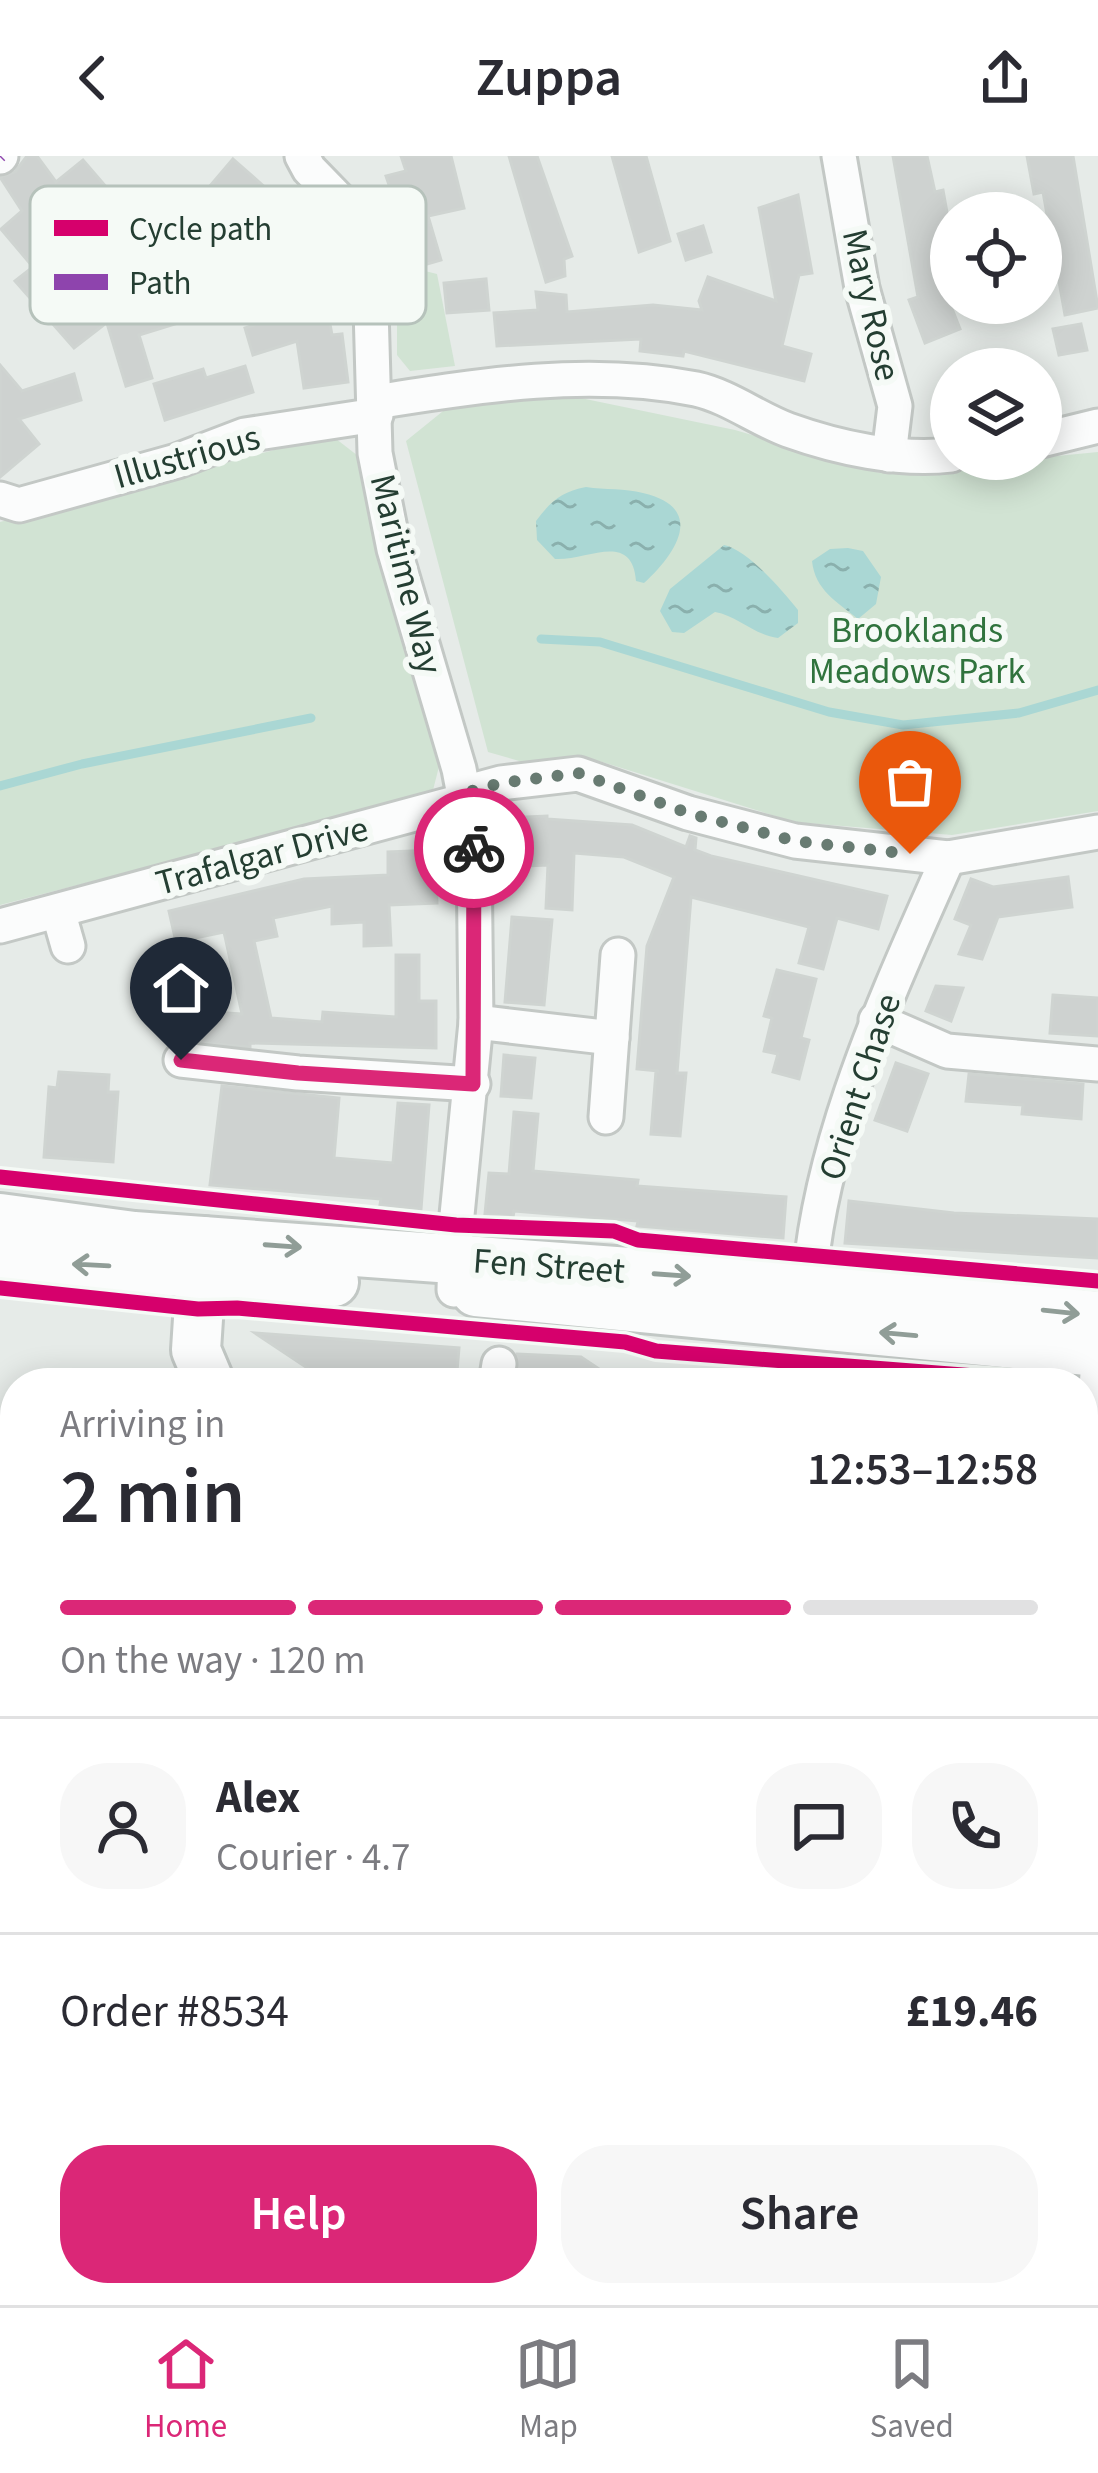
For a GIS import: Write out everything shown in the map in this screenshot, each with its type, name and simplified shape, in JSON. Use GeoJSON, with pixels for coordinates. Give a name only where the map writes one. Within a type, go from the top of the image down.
{"type":"FeatureCollection","features":[{"type":"Feature","properties":{"kind":"street","name":"Maritime Way"},"geometry":{"type":"LineString","coordinates":[[302,156],[326,186]]}},
{"type":"Feature","properties":{"kind":"street","name":"Mary Rose"},"geometry":{"type":"LineString","coordinates":[[839,156],[862,288],[895,406],[889,455]]}},
{"type":"Feature","properties":{"kind":"street","name":"Maritime Way"},"geometry":{"type":"LineString","coordinates":[[369,324],[375,453],[394,548],[465,797],[474,848],[476,1022],[454,1274]]}},
{"type":"Feature","properties":{"kind":"street","name":"Illustrious"},"geometry":{"type":"LineString","coordinates":[[0,500],[19,505],[177,461],[245,435],[545,379],[700,390],[790,431],[889,455],[930,455]]}},
{"type":"Feature","properties":{"kind":"street"},"geometry":{"type":"LineString","coordinates":[[1062,435],[1098,426]]}},
{"type":"Feature","properties":{"kind":"street","name":"Trafalgar Drive"},"geometry":{"type":"LineString","coordinates":[[0,926],[501,783],[578,773],[688,813],[795,841],[948,858],[1098,832]]}},
{"type":"Feature","properties":{"kind":"street","name":"Orient Chase"},"geometry":{"type":"LineString","coordinates":[[808,1306],[840,1136],[877,1020],[948,858]]}},
{"type":"Feature","properties":{"kind":"street"},"geometry":{"type":"LineString","coordinates":[[58,910],[68,946]]}},
{"type":"Feature","properties":{"kind":"street"},"geometry":{"type":"LineString","coordinates":[[606,1117],[618,956]]}},
{"type":"Feature","properties":{"kind":"street"},"geometry":{"type":"LineString","coordinates":[[877,1020],[947,1051],[1098,1064]]}},
{"type":"Feature","properties":{"kind":"street"},"geometry":{"type":"LineString","coordinates":[[476,1022],[612,1037]]}},
{"type":"Feature","properties":{"kind":"street"},"geometry":{"type":"LineString","coordinates":[[181,1060],[473,1084]]}},
{"type":"Feature","properties":{"kind":"street","name":"Fen Street"},"geometry":{"type":"LineString","coordinates":[[0,1218],[134,1236],[202,1257]]}},
{"type":"Feature","properties":{"kind":"street"},"geometry":{"type":"LineString","coordinates":[[202,1257],[196,1350],[204,1368]]}},
{"type":"Feature","properties":{"kind":"street","name":"Fen Street"},"geometry":{"type":"LineString","coordinates":[[0,1259],[202,1257],[808,1306],[1098,1316]]}},
{"type":"Feature","properties":{"kind":"street","name":"Fen Street"},"geometry":{"type":"LineString","coordinates":[[808,1306],[1098,1356]]}},
{"type":"Feature","properties":{"kind":"green space"},"geometry":{"type":"Polygon","coordinates":[[[426,271],[437,274],[455,366],[410,371],[397,355],[397,324],[426,324],[426,271]]]}},
{"type":"Feature","properties":{"kind":"green space","name":"Brooklands Meadows Park"},"geometry":{"type":"Polygon","coordinates":[[[571,396],[735,430],[880,473],[930,468],[930,480],[1062,480],[1062,455],[1098,452],[1098,811],[952,835],[794,822],[599,761],[533,765],[488,752],[406,441],[453,403],[571,396]]]}},
{"type":"Feature","properties":{"kind":"green space"},"geometry":{"type":"Polygon","coordinates":[[[331,435],[362,459],[442,755],[432,794],[0,905],[0,522],[331,435]]]}},
{"type":"Feature","properties":{"kind":"water"},"geometry":{"type":"Polygon","coordinates":[[[586,487],[643,493],[675,509],[680,533],[675,546],[644,583],[636,581],[633,565],[617,552],[555,559],[537,540],[536,521],[547,508],[563,495],[586,487]]]}},
{"type":"Feature","properties":{"kind":"water"},"geometry":{"type":"Polygon","coordinates":[[[724,545],[754,562],[798,610],[798,623],[778,638],[715,612],[684,633],[672,632],[660,611],[670,589],[724,545]]]}},
{"type":"Feature","properties":{"kind":"water"},"geometry":{"type":"Polygon","coordinates":[[[830,549],[863,551],[881,577],[876,604],[858,619],[822,588],[812,561],[830,549]]]}},
{"type":"Feature","properties":{"kind":"building"},"geometry":{"type":"Polygon","coordinates":[[[27,156],[37,156],[56,182],[83,160],[105,186],[30,186],[30,263],[1,229],[22,211],[0,177],[15,172],[27,156]]]}},
{"type":"Feature","properties":{"kind":"building"},"geometry":{"type":"Polygon","coordinates":[[[401,156],[451,156],[464,208],[428,216],[441,260],[426,264],[426,186],[389,186],[386,176],[406,171],[401,156]]]}},
{"type":"Feature","properties":{"kind":"building"},"geometry":{"type":"Polygon","coordinates":[[[509,156],[537,156],[572,256],[564,259],[565,276],[546,282],[509,156]]]}},
{"type":"Feature","properties":{"kind":"building"},"geometry":{"type":"Polygon","coordinates":[[[612,156],[646,156],[670,241],[639,252],[612,156]]]}},
{"type":"Feature","properties":{"kind":"building"},"geometry":{"type":"Polygon","coordinates":[[[893,156],[927,156],[935,192],[930,192],[930,324],[958,324],[960,329],[925,343],[909,300],[918,297],[893,156]]]}},
{"type":"Feature","properties":{"kind":"building"},"geometry":{"type":"Polygon","coordinates":[[[1027,156],[1073,156],[1098,308],[1065,315],[1062,192],[1034,192],[1027,156]]]}},
{"type":"Feature","properties":{"kind":"building"},"geometry":{"type":"Polygon","coordinates":[[[233,159],[263,186],[210,186],[233,159]]]}},
{"type":"Feature","properties":{"kind":"building"},"geometry":{"type":"Polygon","coordinates":[[[798,195],[812,273],[799,275],[782,346],[811,354],[804,381],[684,351],[683,356],[640,351],[641,339],[497,346],[494,313],[538,310],[536,292],[566,295],[567,312],[653,305],[702,310],[699,301],[708,277],[776,301],[759,208],[798,195]]]}},
{"type":"Feature","properties":{"kind":"building"},"geometry":{"type":"Polygon","coordinates":[[[703,226],[711,252],[686,260],[678,234],[703,226]]]}},
{"type":"Feature","properties":{"kind":"building"},"geometry":{"type":"Polygon","coordinates":[[[30,269],[30,298],[15,281],[30,269]]]}},
{"type":"Feature","properties":{"kind":"building"},"geometry":{"type":"Polygon","coordinates":[[[486,279],[489,310],[447,313],[444,283],[486,279]]]}},
{"type":"Feature","properties":{"kind":"building"},"geometry":{"type":"Polygon","coordinates":[[[53,324],[105,324],[74,348],[53,324]]]}},
{"type":"Feature","properties":{"kind":"building"},"geometry":{"type":"Polygon","coordinates":[[[107,324],[175,324],[139,335],[152,378],[126,386],[107,324]]]}},
{"type":"Feature","properties":{"kind":"building"},"geometry":{"type":"Polygon","coordinates":[[[330,324],[332,335],[342,334],[348,382],[304,388],[297,341],[253,355],[245,328],[330,324]]]}},
{"type":"Feature","properties":{"kind":"building"},"geometry":{"type":"Polygon","coordinates":[[[1081,324],[1087,350],[1062,354],[1053,329],[1081,324]]]}},
{"type":"Feature","properties":{"kind":"building"},"geometry":{"type":"Polygon","coordinates":[[[0,365],[22,391],[74,374],[81,400],[19,419],[39,444],[0,477],[0,365]]]}},
{"type":"Feature","properties":{"kind":"building"},"geometry":{"type":"Polygon","coordinates":[[[245,366],[253,392],[165,420],[154,384],[203,369],[206,378],[245,366]]]}},
{"type":"Feature","properties":{"kind":"building"},"geometry":{"type":"Polygon","coordinates":[[[547,816],[632,825],[686,847],[690,836],[696,838],[695,850],[711,856],[887,896],[878,929],[837,918],[823,969],[799,963],[809,927],[691,897],[677,1073],[686,1073],[680,1136],[651,1134],[659,1071],[637,1069],[647,946],[674,877],[624,857],[574,853],[572,910],[546,908],[548,865],[502,867],[500,818],[547,816]]]}},
{"type":"Feature","properties":{"kind":"building"},"geometry":{"type":"Polygon","coordinates":[[[435,850],[437,903],[389,905],[391,945],[364,946],[364,922],[332,924],[332,906],[273,918],[277,936],[254,941],[271,1018],[322,1022],[323,1012],[396,1017],[396,955],[419,955],[419,1001],[436,1001],[436,1048],[250,1043],[250,1047],[168,1040],[170,1009],[242,1014],[224,932],[176,942],[169,911],[304,879],[388,875],[388,852],[435,850]]]}},
{"type":"Feature","properties":{"kind":"building"},"geometry":{"type":"Polygon","coordinates":[[[1068,877],[1072,907],[998,917],[982,959],[959,954],[971,925],[955,919],[971,879],[993,887],[1068,877]]]}},
{"type":"Feature","properties":{"kind":"building"},"geometry":{"type":"Polygon","coordinates":[[[512,917],[552,920],[544,1005],[505,1002],[512,917]]]}},
{"type":"Feature","properties":{"kind":"building"},"geometry":{"type":"Polygon","coordinates":[[[777,970],[816,979],[801,1038],[809,1040],[799,1079],[773,1072],[778,1054],[764,1051],[772,1018],[764,1016],[777,970]]]}},
{"type":"Feature","properties":{"kind":"building"},"geometry":{"type":"Polygon","coordinates":[[[936,986],[963,988],[951,1021],[926,1011],[936,986]]]}},
{"type":"Feature","properties":{"kind":"building"},"geometry":{"type":"Polygon","coordinates":[[[1053,995],[1098,998],[1098,1036],[1050,1033],[1053,995]]]}},
{"type":"Feature","properties":{"kind":"building"},"geometry":{"type":"Polygon","coordinates":[[[504,1055],[535,1058],[531,1098],[501,1096],[504,1055]]]}},
{"type":"Feature","properties":{"kind":"building"},"geometry":{"type":"Polygon","coordinates":[[[896,1063],[928,1074],[907,1131],[875,1120],[896,1063]]]}},
{"type":"Feature","properties":{"kind":"building"},"geometry":{"type":"Polygon","coordinates":[[[59,1072],[109,1075],[108,1092],[118,1092],[113,1162],[44,1157],[49,1087],[57,1088],[59,1072]]]}},
{"type":"Feature","properties":{"kind":"building"},"geometry":{"type":"Polygon","coordinates":[[[969,1074],[1083,1084],[1081,1119],[1022,1114],[1023,1105],[966,1101],[969,1074]]]}},
{"type":"Feature","properties":{"kind":"building"},"geometry":{"type":"Polygon","coordinates":[[[222,1086],[339,1098],[334,1158],[393,1163],[398,1103],[429,1105],[421,1209],[380,1205],[381,1199],[210,1185],[222,1086]]]}},
{"type":"Feature","properties":{"kind":"building"},"geometry":{"type":"Polygon","coordinates":[[[514,1112],[538,1114],[533,1171],[638,1180],[637,1186],[786,1197],[783,1238],[514,1211],[513,1217],[485,1214],[489,1173],[509,1174],[514,1112]]]}},
{"type":"Feature","properties":{"kind":"building"},"geometry":{"type":"Polygon","coordinates":[[[849,1201],[954,1213],[1098,1219],[1098,1258],[845,1243],[849,1201]]]}},
{"type":"Feature","properties":{"kind":"building"},"geometry":{"type":"Polygon","coordinates":[[[255,1333],[459,1348],[457,1368],[308,1368],[255,1333]]]}},
{"type":"Feature","properties":{"kind":"building"},"geometry":{"type":"Polygon","coordinates":[[[517,1354],[581,1357],[598,1368],[517,1368],[517,1354]]]}},
{"type":"Feature","properties":{"kind":"waterway"},"geometry":{"type":"LineString","coordinates":[[541,639],[600,642],[829,712],[903,725],[1019,713],[1098,690]]}},
{"type":"Feature","properties":{"kind":"waterway"},"geometry":{"type":"LineString","coordinates":[[0,786],[82,764],[311,718]]}},
{"type":"Feature","properties":{"kind":"cycle path"},"geometry":{"type":"LineString","coordinates":[[0,1177],[456,1225],[614,1231],[638,1240],[1098,1281]]}},
{"type":"Feature","properties":{"kind":"cycle path"},"geometry":{"type":"LineString","coordinates":[[0,1288],[873,1368]]}},
{"type":"Feature","properties":{"kind":"way so far"},"geometry":{"type":"LineString","coordinates":[[474,848],[464,793],[578,773],[688,813],[795,841],[910,854]]}},
{"type":"Feature","properties":{"kind":"route"},"geometry":{"type":"LineString","coordinates":[[181,1060],[473,1084],[474,848]]}}]}
